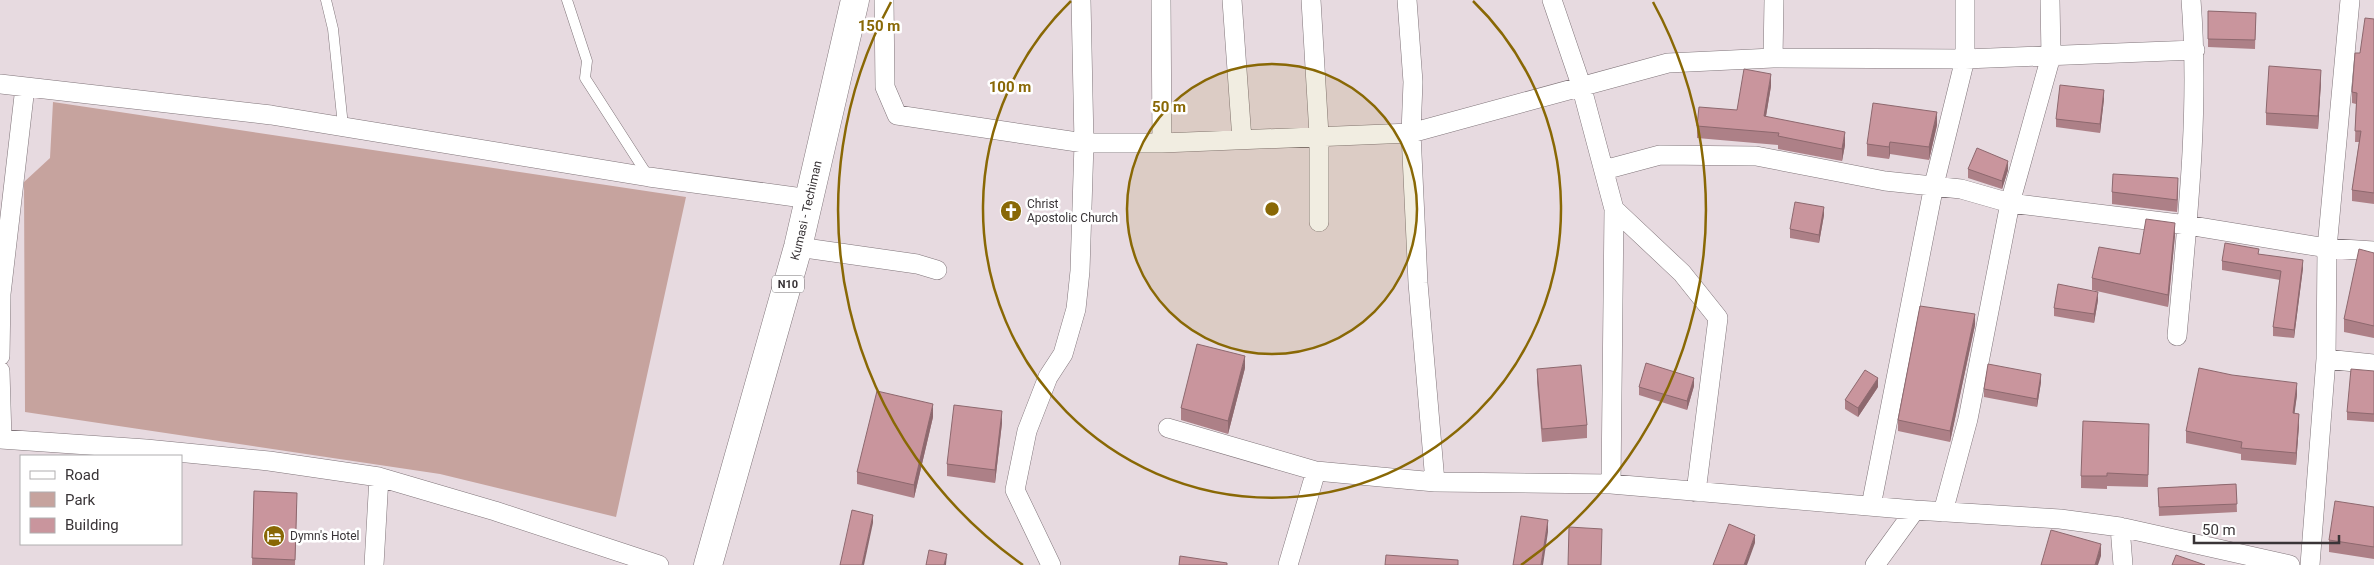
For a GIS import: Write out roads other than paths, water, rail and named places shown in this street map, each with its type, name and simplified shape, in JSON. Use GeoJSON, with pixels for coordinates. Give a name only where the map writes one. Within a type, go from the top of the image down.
{"type":"FeatureCollection","features":[{"type":"Feature","properties":{"kind":"highway","name":"Kumasi - Techiman"},"geometry":{"type":"LineString","coordinates":[[708,565],[798,248],[855,0]]}},
{"type":"Feature","properties":{"kind":"street"},"geometry":{"type":"LineString","coordinates":[[884,0],[885,87],[897,116],[1084,143],[1162,143],[1319,135],[1412,133],[1668,62],[1773,58],[1965,59],[2195,50]]}},
{"type":"Feature","properties":{"kind":"street"},"geometry":{"type":"LineString","coordinates":[[1051,565],[1015,490],[1028,431],[1048,377],[1063,354],[1076,310],[1080,271],[1084,143],[1081,0]]}},
{"type":"Feature","properties":{"kind":"street"},"geometry":{"type":"LineString","coordinates":[[1161,0],[1162,143]]}},
{"type":"Feature","properties":{"kind":"street"},"geometry":{"type":"LineString","coordinates":[[1232,0],[1242,140]]}},
{"type":"Feature","properties":{"kind":"street"},"geometry":{"type":"LineString","coordinates":[[1311,0],[1319,135],[1319,222]]}},
{"type":"Feature","properties":{"kind":"street"},"geometry":{"type":"LineString","coordinates":[[1407,0],[1413,82],[1412,133],[1418,283],[1435,482]]}},
{"type":"Feature","properties":{"kind":"street"},"geometry":{"type":"LineString","coordinates":[[1552,0],[1581,85],[1614,209],[1611,484]]}},
{"type":"Feature","properties":{"kind":"street"},"geometry":{"type":"LineString","coordinates":[[1773,58],[1774,0]]}},
{"type":"Feature","properties":{"kind":"street"},"geometry":{"type":"LineString","coordinates":[[1870,506],[1934,185],[1965,59],[1965,0]]}},
{"type":"Feature","properties":{"kind":"street"},"geometry":{"type":"LineString","coordinates":[[1943,512],[1968,419],[2010,203],[2051,56],[2050,0]]}},
{"type":"Feature","properties":{"kind":"street"},"geometry":{"type":"LineString","coordinates":[[2177,336],[2187,225],[2195,50],[2191,0]]}},
{"type":"Feature","properties":{"kind":"street"},"geometry":{"type":"LineString","coordinates":[[2310,565],[2326,358],[2327,248],[2350,0]]}},
{"type":"Feature","properties":{"kind":"street"},"geometry":{"type":"LineString","coordinates":[[0,84],[271,115],[649,177],[810,200]]}},
{"type":"Feature","properties":{"kind":"street"},"geometry":{"type":"LineString","coordinates":[[0,356],[0,294],[25,87]]}},
{"type":"Feature","properties":{"kind":"street"},"geometry":{"type":"LineString","coordinates":[[1604,170],[1660,155],[1756,156],[1885,181],[1934,185],[2010,203],[2187,225],[2327,248],[2374,251]]}},
{"type":"Feature","properties":{"kind":"street"},"geometry":{"type":"LineString","coordinates":[[1614,209],[1682,272],[1718,318],[1696,492]]}},
{"type":"Feature","properties":{"kind":"street"},"geometry":{"type":"LineString","coordinates":[[798,248],[918,264],[937,270]]}},
{"type":"Feature","properties":{"kind":"street"},"geometry":{"type":"LineString","coordinates":[[2326,358],[2374,364]]}},
{"type":"Feature","properties":{"kind":"street"},"geometry":{"type":"LineString","coordinates":[[0,371],[1,439],[146,449],[269,461],[379,476],[495,510],[659,565]]}},
{"type":"Feature","properties":{"kind":"street"},"geometry":{"type":"LineString","coordinates":[[1168,428],[1316,471],[1435,482],[1611,484],[1916,510],[2060,519],[2120,527],[2290,565]]}},
{"type":"Feature","properties":{"kind":"street"},"geometry":{"type":"LineString","coordinates":[[1288,565],[1316,471]]}},
{"type":"Feature","properties":{"kind":"street"},"geometry":{"type":"LineString","coordinates":[[374,565],[379,476]]}},
{"type":"Feature","properties":{"kind":"street"},"geometry":{"type":"LineString","coordinates":[[1875,565],[1916,510]]}},
{"type":"Feature","properties":{"kind":"street"},"geometry":{"type":"LineString","coordinates":[[2120,527],[2122,565]]}},
{"type":"Feature","properties":{"kind":"lane"},"geometry":{"type":"LineString","coordinates":[[326,0],[334,29],[343,126]]}},
{"type":"Feature","properties":{"kind":"lane"},"geometry":{"type":"LineString","coordinates":[[567,0],[586,61],[584,78],[649,177]]}},
{"type":"Feature","properties":{"kind":"place","name":"Christ Apostolic Church"},"geometry":{"type":"Point","coordinates":[1011,211]}},
{"type":"Feature","properties":{"kind":"place","name":"Dymn's Hotel"},"geometry":{"type":"Point","coordinates":[274,536]}}]}
